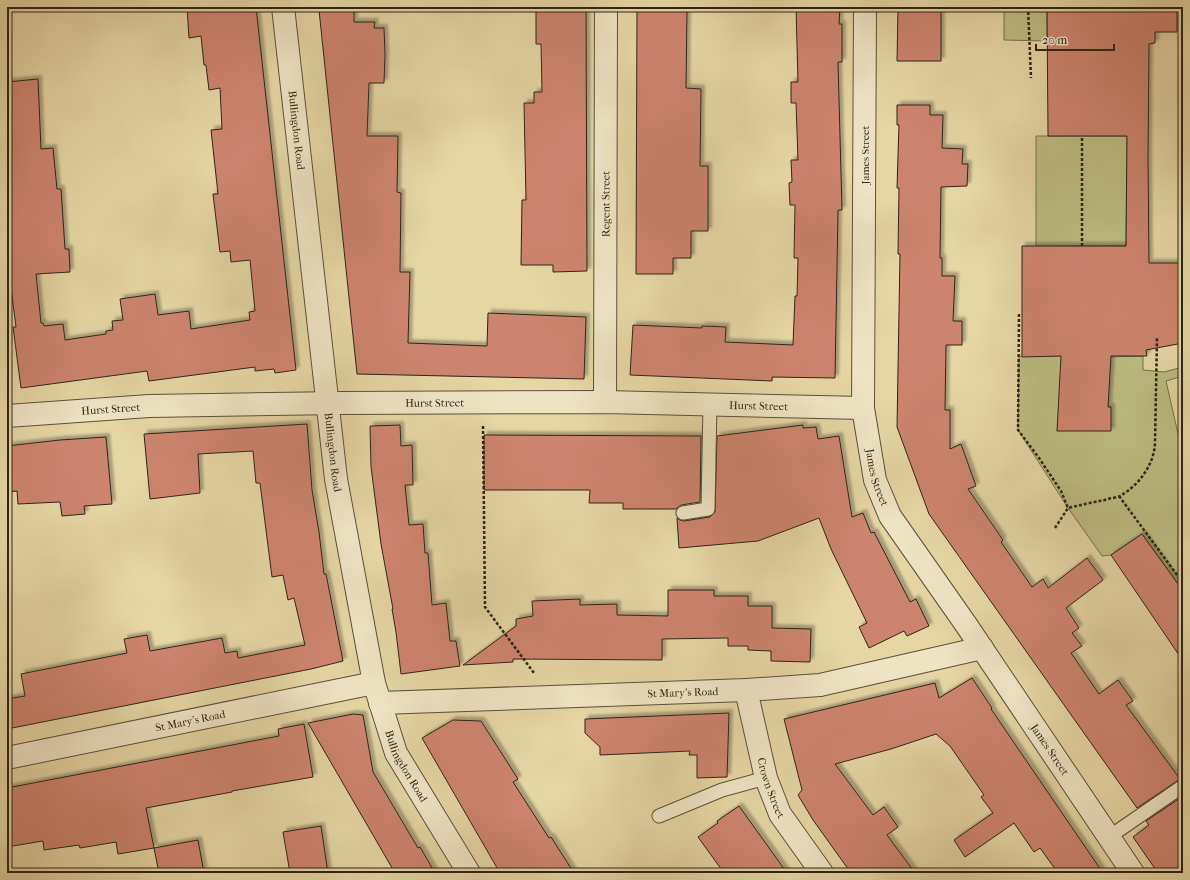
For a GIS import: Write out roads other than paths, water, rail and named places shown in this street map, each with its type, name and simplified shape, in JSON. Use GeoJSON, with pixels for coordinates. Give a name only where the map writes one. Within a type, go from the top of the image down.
{"type":"FeatureCollection","features":[{"type":"Feature","properties":{"kind":"street","name":"Bullingdon Road"},"geometry":{"type":"LineString","coordinates":[[283,7],[336,479],[377,693],[396,753],[469,873]]}},
{"type":"Feature","properties":{"kind":"street","name":"Regent Street"},"geometry":{"type":"LineString","coordinates":[[605,402],[606,7]]}},
{"type":"Feature","properties":{"kind":"street","name":"James Street"},"geometry":{"type":"LineString","coordinates":[[865,7],[864,408],[875,480],[890,516],[982,648],[1133,873]]}},
{"type":"Feature","properties":{"kind":"street","name":"Hurst Street"},"geometry":{"type":"LineString","coordinates":[[7,416],[149,406],[328,403],[605,402],[864,408]]}},
{"type":"Feature","properties":{"kind":"street","name":"St Mary's Road"},"geometry":{"type":"LineString","coordinates":[[7,758],[377,693],[552,697],[746,690],[820,685],[982,648]]}},
{"type":"Feature","properties":{"kind":"street","name":"Crown Street"},"geometry":{"type":"LineString","coordinates":[[746,690],[766,778],[780,814],[822,873]]}},
{"type":"Feature","properties":{"kind":"lane"},"geometry":{"type":"LineString","coordinates":[[683,513],[708,509],[710,404]]}},
{"type":"Feature","properties":{"kind":"lane"},"geometry":{"type":"LineString","coordinates":[[659,816],[722,790],[766,778]]}},
{"type":"Feature","properties":{"kind":"lane"},"geometry":{"type":"LineString","coordinates":[[1109,837],[1183,786]]}}]}
